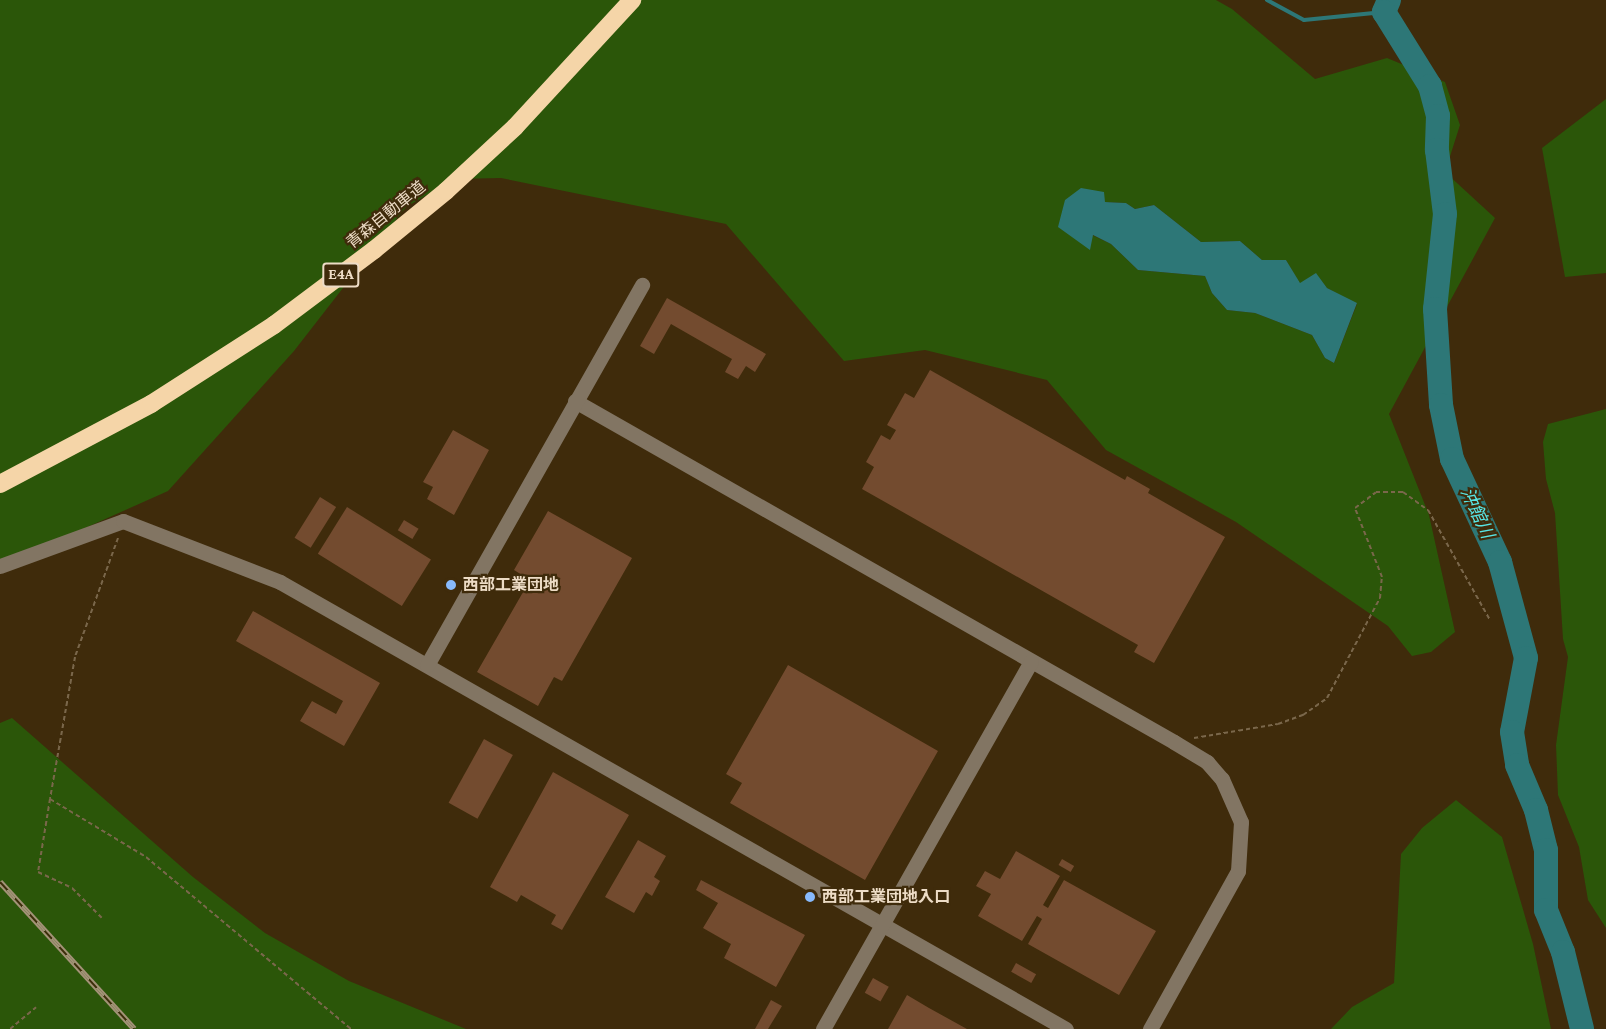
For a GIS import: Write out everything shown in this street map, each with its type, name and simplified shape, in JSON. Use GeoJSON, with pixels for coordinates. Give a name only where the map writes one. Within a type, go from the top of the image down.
{"type":"FeatureCollection","features":[{"type":"Feature","properties":{"kind":"highway","name":"青森自動車道"},"geometry":{"type":"LineString","coordinates":[[0,484],[151,404],[274,325],[374,250],[447,192],[514,127],[632,0]]}},
{"type":"Feature","properties":{"kind":"street"},"geometry":{"type":"LineString","coordinates":[[427,665],[642,285]]}},
{"type":"Feature","properties":{"kind":"street"},"geometry":{"type":"LineString","coordinates":[[575,400],[1207,762],[1222,779],[1241,822],[1242,846],[1238,871],[1226,897],[1150,1029]]}},
{"type":"Feature","properties":{"kind":"street"},"geometry":{"type":"LineString","coordinates":[[0,566],[123,521],[280,582],[1066,1029]]}},
{"type":"Feature","properties":{"kind":"street"},"geometry":{"type":"LineString","coordinates":[[823,1029],[1031,662]]}},
{"type":"Feature","properties":{"kind":"path"},"geometry":{"type":"LineString","coordinates":[[1174,742],[1278,724],[1304,715],[1327,698],[1380,598],[1382,577],[1355,508],[1376,492],[1402,492],[1428,510],[1490,620]]}},
{"type":"Feature","properties":{"kind":"path"},"geometry":{"type":"LineString","coordinates":[[102,918],[72,888],[38,872],[75,657],[123,521]]}},
{"type":"Feature","properties":{"kind":"path"},"geometry":{"type":"LineString","coordinates":[[50,800],[147,856],[351,1029]]}},
{"type":"Feature","properties":{"kind":"path"},"geometry":{"type":"LineString","coordinates":[[10,1029],[36,1007]]}},
{"type":"Feature","properties":{"kind":"green space"},"geometry":{"type":"Polygon","coordinates":[[[0,0],[1216,0],[1232,9],[1315,79],[1387,58],[1445,82],[1460,125],[1445,172],[1495,218],[1389,414],[1429,515],[1455,632],[1431,652],[1412,656],[1388,626],[1236,522],[1106,450],[1047,380],[925,350],[844,361],[726,224],[501,178],[455,179],[406,207],[294,351],[168,491],[0,566],[0,0]],[[1105,202],[1092,235],[1111,244],[1138,270],[1205,276],[1212,293],[1227,310],[1255,313],[1312,335],[1325,358],[1334,363],[1357,304],[1327,288],[1316,274],[1300,284],[1286,260],[1262,260],[1240,241],[1201,242],[1154,205],[1135,209],[1126,203],[1105,202]]]}},
{"type":"Feature","properties":{"kind":"green space"},"geometry":{"type":"Polygon","coordinates":[[[1606,99],[1606,273],[1565,277],[1542,148],[1606,99]]]}},
{"type":"Feature","properties":{"kind":"green space"},"geometry":{"type":"Polygon","coordinates":[[[1606,409],[1606,928],[1588,900],[1579,847],[1558,795],[1556,745],[1568,657],[1563,639],[1555,513],[1546,479],[1543,442],[1548,424],[1606,409]]]}},
{"type":"Feature","properties":{"kind":"green space"},"geometry":{"type":"Polygon","coordinates":[[[12,718],[193,877],[265,933],[349,981],[466,1029],[0,1029],[0,723],[12,718]]]}},
{"type":"Feature","properties":{"kind":"green space"},"geometry":{"type":"Polygon","coordinates":[[[1456,800],[1502,837],[1533,944],[1551,1029],[1331,1029],[1352,1007],[1394,983],[1401,854],[1422,828],[1456,800]]]}},
{"type":"Feature","properties":{"kind":"water"},"geometry":{"type":"Polygon","coordinates":[[[1081,188],[1104,192],[1105,202],[1126,203],[1135,209],[1154,205],[1201,242],[1240,241],[1262,260],[1286,260],[1300,283],[1316,273],[1327,288],[1357,303],[1334,363],[1325,358],[1312,335],[1255,313],[1227,310],[1212,293],[1205,276],[1138,270],[1111,244],[1093,235],[1090,250],[1058,227],[1065,200],[1081,188]]]}},
{"type":"Feature","properties":{"kind":"building"},"geometry":{"type":"Polygon","coordinates":[[[667,298],[766,354],[755,372],[746,366],[738,379],[725,372],[732,359],[671,324],[654,354],[640,346],[667,298]]]}},
{"type":"Feature","properties":{"kind":"building"},"geometry":{"type":"Polygon","coordinates":[[[930,370],[1125,480],[1127,476],[1150,489],[1148,493],[1225,537],[1154,663],[1134,652],[1138,645],[862,489],[874,467],[866,462],[881,435],[890,440],[896,430],[887,425],[905,393],[914,398],[930,370]]]}},
{"type":"Feature","properties":{"kind":"building"},"geometry":{"type":"Polygon","coordinates":[[[453,430],[489,450],[454,515],[427,499],[433,487],[423,482],[453,430]]]}},
{"type":"Feature","properties":{"kind":"building"},"geometry":{"type":"Polygon","coordinates":[[[320,497],[336,507],[311,548],[295,538],[320,497]]]}},
{"type":"Feature","properties":{"kind":"building"},"geometry":{"type":"Polygon","coordinates":[[[347,507],[431,559],[402,606],[318,554],[347,507]]]}},
{"type":"Feature","properties":{"kind":"building"},"geometry":{"type":"Polygon","coordinates":[[[548,511],[632,558],[562,681],[554,677],[538,706],[477,672],[530,580],[514,570],[548,511]]]}},
{"type":"Feature","properties":{"kind":"building"},"geometry":{"type":"Polygon","coordinates":[[[404,520],[419,529],[412,539],[398,530],[404,520]]]}},
{"type":"Feature","properties":{"kind":"building"},"geometry":{"type":"Polygon","coordinates":[[[253,611],[380,683],[344,746],[300,721],[312,701],[336,714],[343,701],[236,641],[253,611]]]}},
{"type":"Feature","properties":{"kind":"building"},"geometry":{"type":"Polygon","coordinates":[[[788,665],[938,751],[865,880],[730,803],[742,783],[726,774],[788,665]]]}},
{"type":"Feature","properties":{"kind":"building"},"geometry":{"type":"Polygon","coordinates":[[[484,739],[513,755],[477,819],[449,803],[484,739]]]}},
{"type":"Feature","properties":{"kind":"building"},"geometry":{"type":"Polygon","coordinates":[[[553,772],[629,815],[562,930],[551,924],[556,915],[521,895],[517,902],[490,887],[553,772]]]}},
{"type":"Feature","properties":{"kind":"building"},"geometry":{"type":"Polygon","coordinates":[[[638,840],[666,856],[654,877],[660,881],[652,896],[646,892],[634,913],[605,897],[638,840]]]}},
{"type":"Feature","properties":{"kind":"building"},"geometry":{"type":"Polygon","coordinates":[[[1016,851],[1060,876],[1043,905],[1048,908],[1064,880],[1156,931],[1119,995],[1028,944],[1042,919],[1037,916],[1022,941],[978,916],[991,894],[976,886],[985,871],[1000,879],[1016,851]]]}},
{"type":"Feature","properties":{"kind":"building"},"geometry":{"type":"Polygon","coordinates":[[[1062,859],[1074,866],[1071,872],[1058,865],[1062,859]]]}},
{"type":"Feature","properties":{"kind":"building"},"geometry":{"type":"Polygon","coordinates":[[[701,880],[805,935],[776,987],[724,958],[731,944],[703,928],[718,903],[696,890],[701,880]]]}},
{"type":"Feature","properties":{"kind":"building"},"geometry":{"type":"Polygon","coordinates":[[[1016,963],[1036,974],[1031,983],[1011,972],[1016,963]]]}},
{"type":"Feature","properties":{"kind":"building"},"geometry":{"type":"Polygon","coordinates":[[[873,978],[889,987],[881,1002],[865,993],[873,978]]]}},
{"type":"Feature","properties":{"kind":"building"},"geometry":{"type":"Polygon","coordinates":[[[907,995],[929,1008],[967,1029],[888,1029],[907,995]]]}},
{"type":"Feature","properties":{"kind":"building"},"geometry":{"type":"Polygon","coordinates":[[[771,1000],[782,1006],[768,1029],[755,1029],[771,1000]]]}},
{"type":"Feature","properties":{"kind":"waterway"},"geometry":{"type":"LineString","coordinates":[[1267,0],[1304,20],[1384,12]]}},
{"type":"Feature","properties":{"kind":"waterway","name":"沖館川"},"geometry":{"type":"LineString","coordinates":[[1389,0],[1384,12],[1430,86],[1438,116],[1437,150],[1445,214],[1435,309],[1441,405],[1452,459],[1500,562],[1526,658],[1512,732],[1517,765],[1536,810],[1546,850],[1546,910],[1563,952],[1582,1029]]}},
{"type":"Feature","properties":{"kind":"railway"},"geometry":{"type":"LineString","coordinates":[[0,882],[134,1029]]}},
{"type":"Feature","properties":{"kind":"place","name":"西部工業団地"},"geometry":{"type":"Point","coordinates":[451,585]}},
{"type":"Feature","properties":{"kind":"place","name":"西部工業団地入口"},"geometry":{"type":"Point","coordinates":[810,897]}}]}
